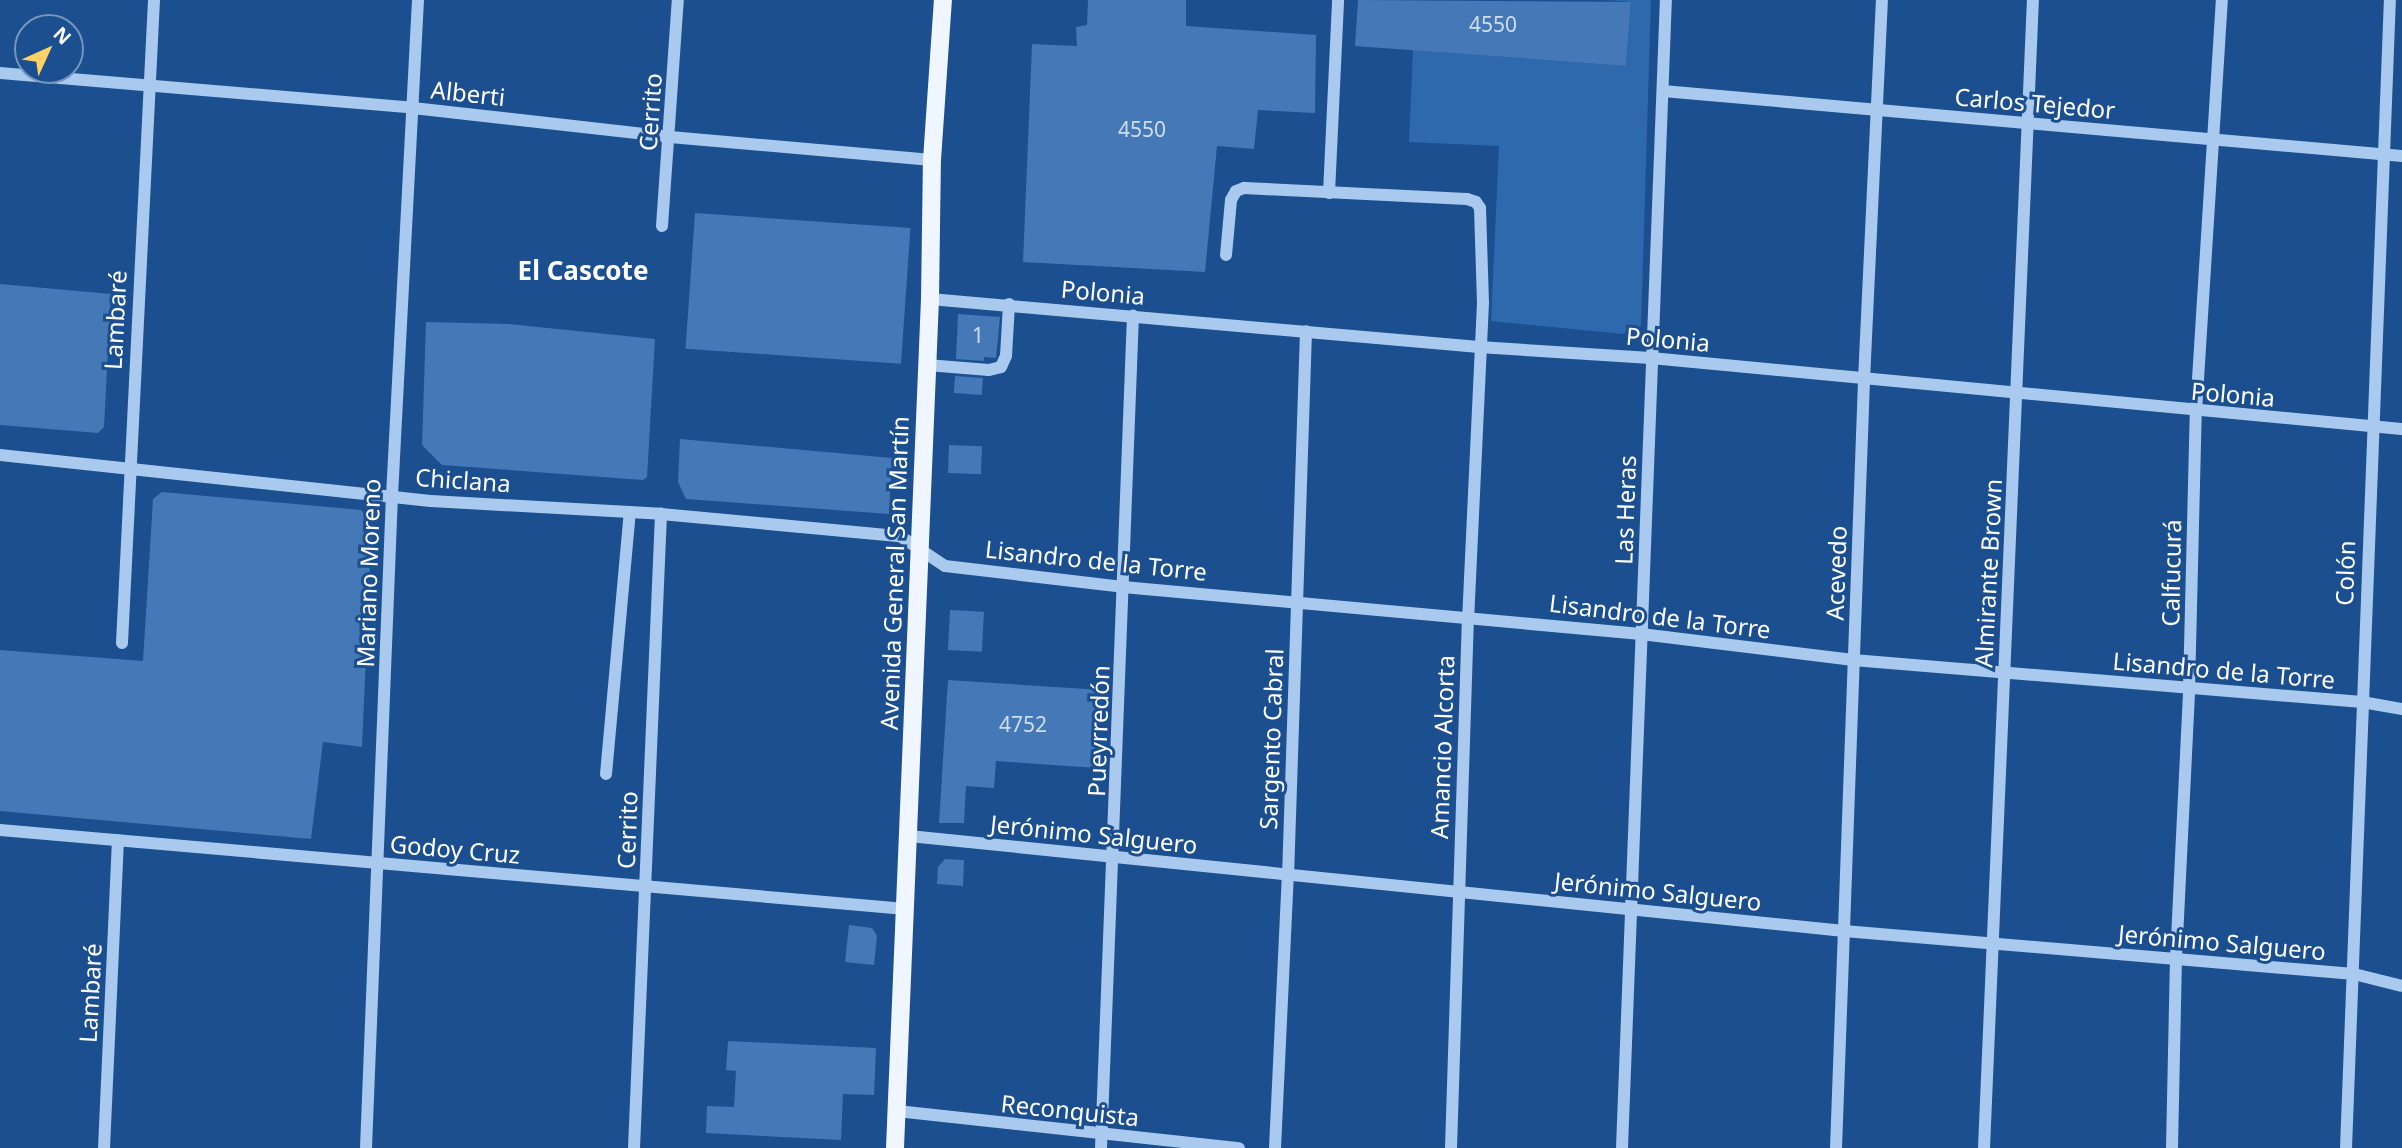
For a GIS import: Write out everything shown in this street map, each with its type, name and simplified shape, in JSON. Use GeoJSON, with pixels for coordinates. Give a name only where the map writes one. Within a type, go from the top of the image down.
{"type":"FeatureCollection","features":[{"type":"Feature","properties":{"kind":"main road","name":"Avenida General San Martín"},"geometry":{"type":"LineString","coordinates":[[895,1148],[930,299],[932,160],[943,0]]}},
{"type":"Feature","properties":{"kind":"street","name":"Lambaré"},"geometry":{"type":"LineString","coordinates":[[121,643],[154,0]]}},
{"type":"Feature","properties":{"kind":"street","name":"Mariano Moreno"},"geometry":{"type":"LineString","coordinates":[[366,1148],[391,496],[418,0]]}},
{"type":"Feature","properties":{"kind":"street","name":"Cerrito"},"geometry":{"type":"LineString","coordinates":[[662,226],[678,0]]}},
{"type":"Feature","properties":{"kind":"street"},"geometry":{"type":"LineString","coordinates":[[1226,255],[1231,200],[1236,191],[1244,188],[1329,193],[1338,0]]}},
{"type":"Feature","properties":{"kind":"street","name":"Las Heras"},"geometry":{"type":"LineString","coordinates":[[1622,1148],[1666,0]]}},
{"type":"Feature","properties":{"kind":"street","name":"Acevedo"},"geometry":{"type":"LineString","coordinates":[[1836,1148],[1864,380],[1882,0]]}},
{"type":"Feature","properties":{"kind":"street","name":"Almirante Brown"},"geometry":{"type":"LineString","coordinates":[[1984,1148],[2033,0]]}},
{"type":"Feature","properties":{"kind":"street","name":"Calfucurá"},"geometry":{"type":"LineString","coordinates":[[2172,1148],[2176,959],[2189,689],[2196,411],[2222,0]]}},
{"type":"Feature","properties":{"kind":"street","name":"Colón"},"geometry":{"type":"LineString","coordinates":[[2346,1148],[2371,428],[2390,0]]}},
{"type":"Feature","properties":{"kind":"street","name":"Alberti"},"geometry":{"type":"LineString","coordinates":[[0,73],[413,108],[670,137],[932,160]]}},
{"type":"Feature","properties":{"kind":"street","name":"Carlos Tejedor"},"geometry":{"type":"LineString","coordinates":[[1664,91],[2214,142],[2402,156]]}},
{"type":"Feature","properties":{"kind":"street","name":"Amancio Alcorta"},"geometry":{"type":"LineString","coordinates":[[1329,193],[1476,202],[1480,208],[1483,303],[1468,616],[1451,1148]]}},
{"type":"Feature","properties":{"kind":"street","name":"Polonia"},"geometry":{"type":"LineString","coordinates":[[930,299],[1479,347],[1651,358],[2017,395],[2402,429]]}},
{"type":"Feature","properties":{"kind":"street"},"geometry":{"type":"LineString","coordinates":[[927,365],[989,370],[1001,367],[1006,356],[1009,304]]}},
{"type":"Feature","properties":{"kind":"street","name":"Pueyrredón"},"geometry":{"type":"LineString","coordinates":[[1101,1141],[1115,855],[1133,316]]}},
{"type":"Feature","properties":{"kind":"street","name":"Sargento Cabral"},"geometry":{"type":"LineString","coordinates":[[1275,1148],[1288,877],[1306,331]]}},
{"type":"Feature","properties":{"kind":"street","name":"Chiclana"},"geometry":{"type":"LineString","coordinates":[[0,456],[391,496],[661,514],[900,536],[919,549]]}},
{"type":"Feature","properties":{"kind":"street"},"geometry":{"type":"LineString","coordinates":[[606,774],[630,512]]}},
{"type":"Feature","properties":{"kind":"street","name":"Cerrito"},"geometry":{"type":"LineString","coordinates":[[634,1148],[661,514]]}},
{"type":"Feature","properties":{"kind":"street","name":"Lisandro de la Torre"},"geometry":{"type":"LineString","coordinates":[[919,549],[945,566],[1124,587],[1468,616],[1853,660],[2362,702],[2402,709]]}},
{"type":"Feature","properties":{"kind":"street","name":"Godoy Cruz"},"geometry":{"type":"LineString","coordinates":[[0,830],[906,909]]}},
{"type":"Feature","properties":{"kind":"street","name":"Jerónimo Salguero"},"geometry":{"type":"LineString","coordinates":[[909,836],[1115,855],[1288,877],[1844,931],[2354,974],[2402,986]]}},
{"type":"Feature","properties":{"kind":"street","name":"Lambaré"},"geometry":{"type":"LineString","coordinates":[[104,1148],[118,841]]}},
{"type":"Feature","properties":{"kind":"street","name":"Reconquista"},"geometry":{"type":"LineString","coordinates":[[897,1111],[1101,1141],[1239,1148]]}},
{"type":"Feature","properties":{"kind":"shaded area"},"geometry":{"type":"Polygon","coordinates":[[[1607,0],[1651,0],[1641,326],[1623,334],[1491,321],[1499,146],[1409,142],[1413,50],[1626,66],[1631,2],[1607,0]]]}},
{"type":"Feature","properties":{"kind":"building"},"geometry":{"type":"Polygon","coordinates":[[[1088,0],[1186,0],[1186,26],[1316,35],[1315,113],[1258,110],[1254,149],[1217,146],[1205,272],[1023,262],[1032,44],[1077,46],[1076,27],[1087,25],[1088,0]]]}},
{"type":"Feature","properties":{"kind":"building"},"geometry":{"type":"Polygon","coordinates":[[[1358,0],[1631,2],[1626,66],[1355,46],[1358,0]]]}},
{"type":"Feature","properties":{"kind":"building"},"geometry":{"type":"Polygon","coordinates":[[[695,213],[910,228],[901,364],[686,349],[695,213]]]}},
{"type":"Feature","properties":{"kind":"building"},"geometry":{"type":"Polygon","coordinates":[[[0,284],[111,294],[104,427],[98,433],[0,425],[0,284]]]}},
{"type":"Feature","properties":{"kind":"building"},"geometry":{"type":"Polygon","coordinates":[[[958,314],[1000,317],[996,358],[984,357],[984,361],[956,359],[958,314]]]}},
{"type":"Feature","properties":{"kind":"building"},"geometry":{"type":"Polygon","coordinates":[[[426,322],[509,324],[655,339],[647,477],[643,480],[442,465],[422,445],[426,322]]]}},
{"type":"Feature","properties":{"kind":"building"},"geometry":{"type":"Polygon","coordinates":[[[955,376],[983,378],[982,395],[954,393],[955,376]]]}},
{"type":"Feature","properties":{"kind":"building"},"geometry":{"type":"Polygon","coordinates":[[[680,439],[892,458],[889,514],[686,499],[678,482],[680,439]]]}},
{"type":"Feature","properties":{"kind":"building"},"geometry":{"type":"Polygon","coordinates":[[[949,445],[982,446],[981,474],[948,473],[949,445]]]}},
{"type":"Feature","properties":{"kind":"building"},"geometry":{"type":"Polygon","coordinates":[[[162,492],[361,510],[372,522],[362,747],[323,742],[311,839],[0,811],[0,650],[143,661],[153,499],[162,492]]]}},
{"type":"Feature","properties":{"kind":"building"},"geometry":{"type":"Polygon","coordinates":[[[950,610],[984,612],[982,652],[948,650],[950,610]]]}},
{"type":"Feature","properties":{"kind":"building"},"geometry":{"type":"Polygon","coordinates":[[[948,680],[1102,690],[1097,768],[996,761],[994,788],[966,786],[964,823],[939,823],[948,680]]]}},
{"type":"Feature","properties":{"kind":"building"},"geometry":{"type":"Polygon","coordinates":[[[945,859],[964,860],[963,886],[937,884],[938,867],[945,859]]]}},
{"type":"Feature","properties":{"kind":"building"},"geometry":{"type":"Polygon","coordinates":[[[849,925],[872,928],[877,936],[874,965],[845,962],[849,925]]]}},
{"type":"Feature","properties":{"kind":"building"},"geometry":{"type":"Polygon","coordinates":[[[728,1041],[876,1048],[874,1095],[843,1094],[841,1140],[706,1133],[707,1106],[734,1107],[736,1071],[726,1070],[728,1041]]]}},
{"type":"Feature","properties":{"kind":"district","name":"El Cascote"},"geometry":{"type":"Point","coordinates":[583,271]}}]}
